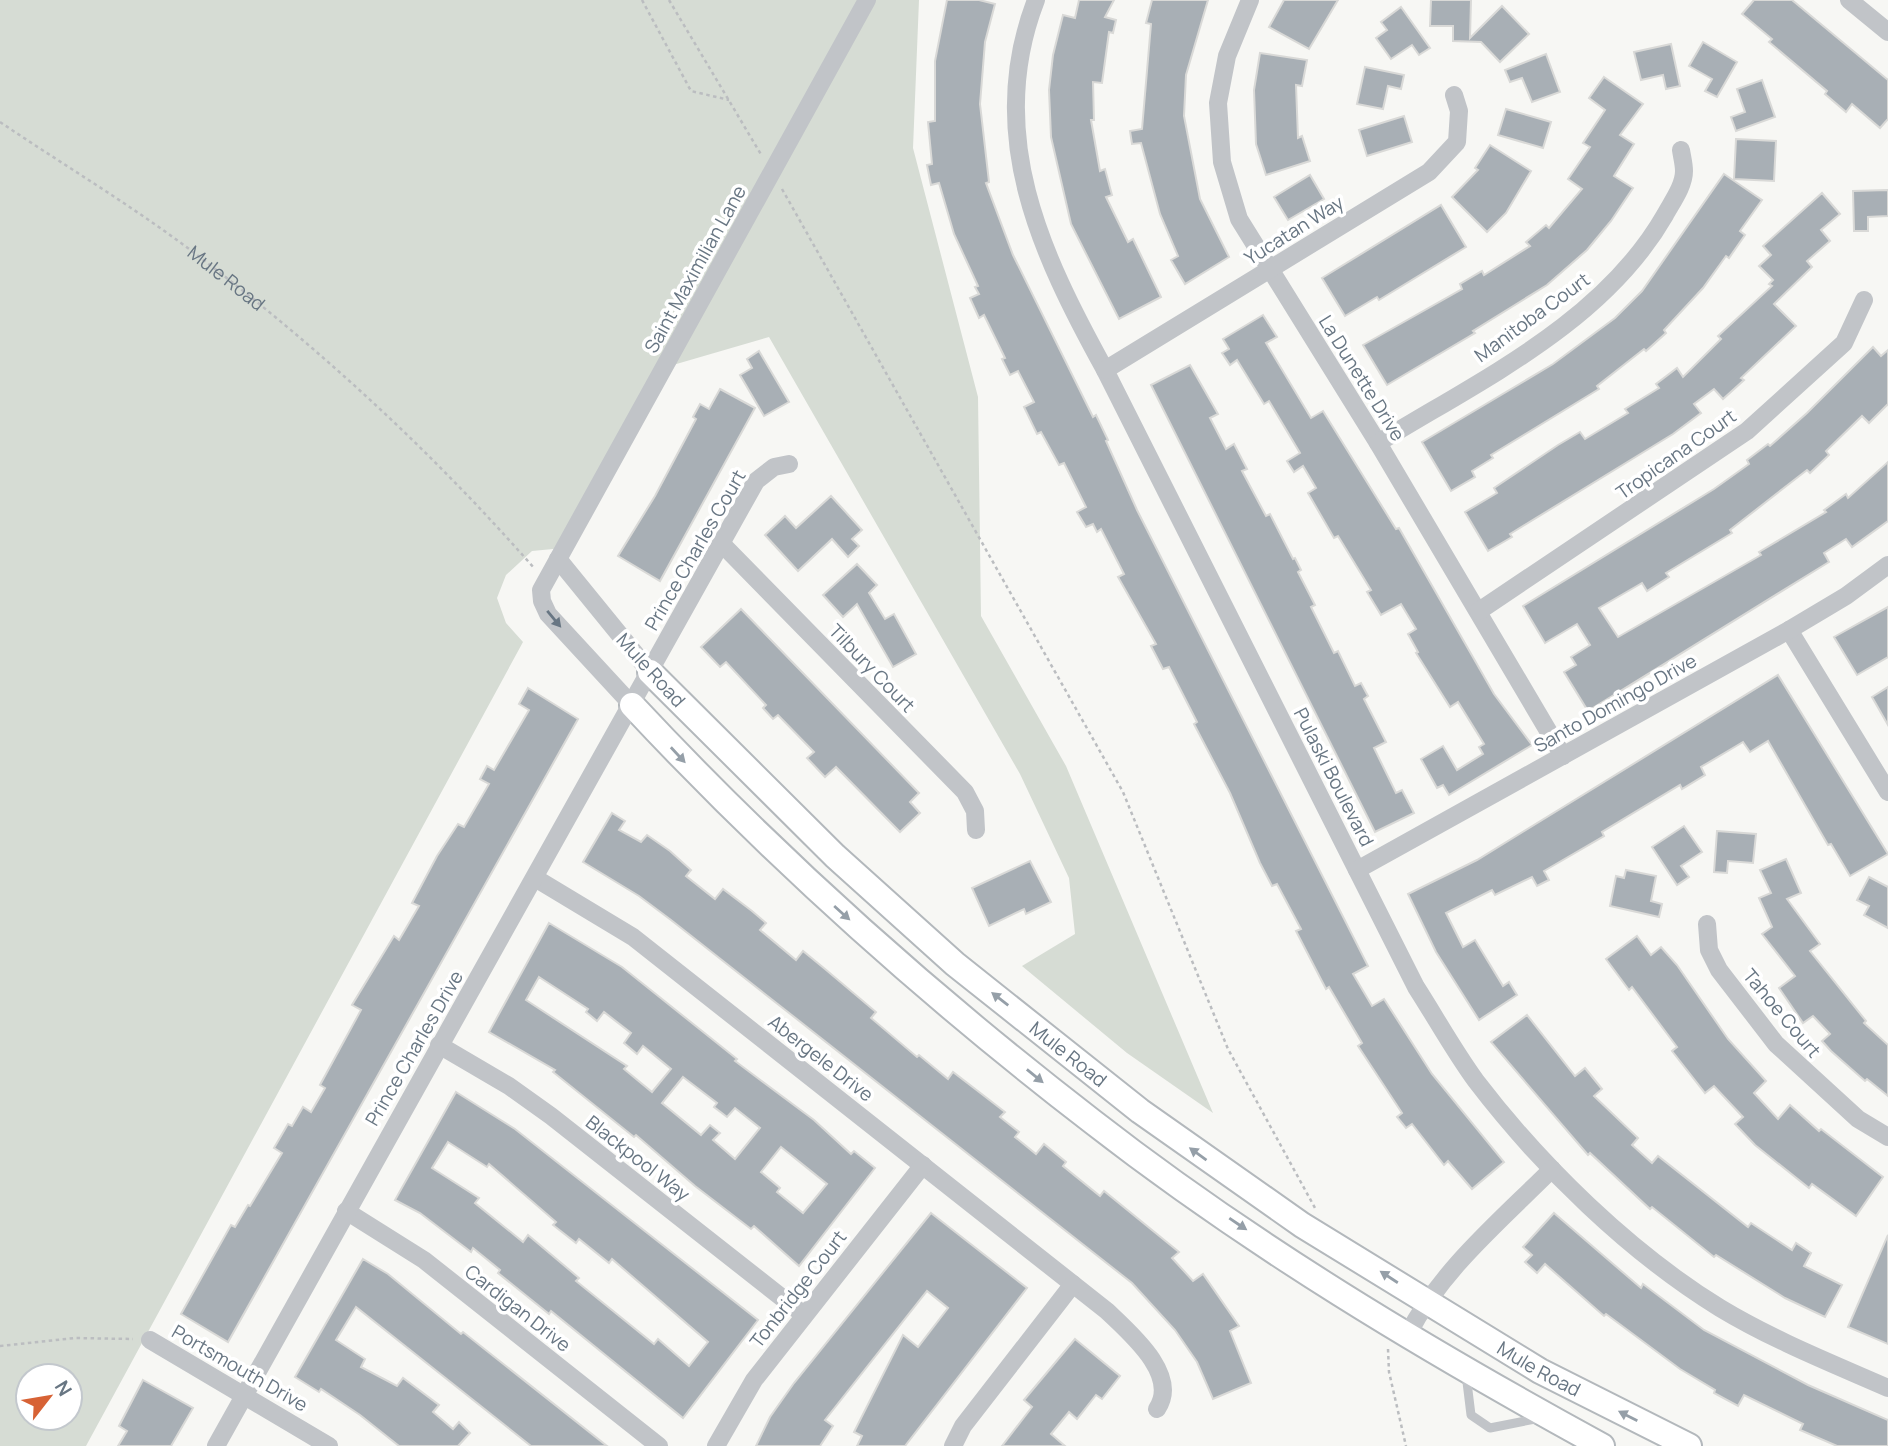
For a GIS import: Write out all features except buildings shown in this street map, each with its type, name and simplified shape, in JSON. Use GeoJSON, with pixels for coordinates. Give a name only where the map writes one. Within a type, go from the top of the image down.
{"type":"FeatureCollection","features":[{"type":"Feature","properties":{"kind":"main road","name":"Mule Road"},"geometry":{"type":"LineString","coordinates":[[650,672],[835,856],[955,964],[1196,1153],[1302,1225],[1540,1371],[1689,1446]]}},
{"type":"Feature","properties":{"kind":"main road","name":"Mule Road"},"geometry":{"type":"LineString","coordinates":[[632,705],[707,786],[805,880],[936,996],[1139,1156],[1298,1265],[1398,1328],[1602,1446]]}},
{"type":"Feature","properties":{"kind":"street","name":"Saint Maximilian Lane"},"geometry":{"type":"LineString","coordinates":[[558,559],[867,0]]}},
{"type":"Feature","properties":{"kind":"street","name":"Pulaski Boulevard"},"geometry":{"type":"LineString","coordinates":[[1036,0],[1023,45],[1016,122],[1025,193],[1063,293],[1105,370],[1416,987],[1476,1080],[1552,1169],[1660,1267],[1721,1308],[1783,1342],[1888,1388]]}},
{"type":"Feature","properties":{"kind":"street","name":"La Dunette Drive"},"geometry":{"type":"LineString","coordinates":[[1250,0],[1227,56],[1218,103],[1218,130],[1224,172],[1239,219],[1479,611],[1563,755]]}},
{"type":"Feature","properties":{"kind":"street"},"geometry":{"type":"LineString","coordinates":[[1849,0],[1888,32]]}},
{"type":"Feature","properties":{"kind":"street","name":"Yucatan Way"},"geometry":{"type":"LineString","coordinates":[[1105,370],[1429,172],[1457,142],[1459,125],[1454,95]]}},
{"type":"Feature","properties":{"kind":"street","name":"Manitoba Court"},"geometry":{"type":"LineString","coordinates":[[1377,443],[1525,352],[1580,312],[1618,279],[1658,228],[1678,193],[1685,173],[1681,150]]}},
{"type":"Feature","properties":{"kind":"street","name":"Tropicana Court"},"geometry":{"type":"LineString","coordinates":[[1479,611],[1747,431],[1844,343],[1864,300]]}},
{"type":"Feature","properties":{"kind":"street","name":"Prince Charles Court"},"geometry":{"type":"LineString","coordinates":[[650,672],[757,481],[774,467],[789,464]]}},
{"type":"Feature","properties":{"kind":"street","name":"Tilbury Court"},"geometry":{"type":"LineString","coordinates":[[721,543],[965,792],[975,811],[976,830]]}},
{"type":"Feature","properties":{"kind":"street"},"geometry":{"type":"LineString","coordinates":[[546,581],[558,559]]}},
{"type":"Feature","properties":{"kind":"street","name":"Mule Road"},"geometry":{"type":"LineString","coordinates":[[558,559],[650,672]]}},
{"type":"Feature","properties":{"kind":"street","name":"Santo Domingo Drive"},"geometry":{"type":"LineString","coordinates":[[1357,870],[1789,630],[1846,596],[1888,565]]}},
{"type":"Feature","properties":{"kind":"street","name":"Mule Road"},"geometry":{"type":"LineString","coordinates":[[546,581],[541,595],[548,614],[632,705]]}},
{"type":"Feature","properties":{"kind":"street"},"geometry":{"type":"LineString","coordinates":[[1789,630],[1888,792]]}},
{"type":"Feature","properties":{"kind":"street","name":"Prince Charles Drive"},"geometry":{"type":"LineString","coordinates":[[216,1446],[650,672]]}},
{"type":"Feature","properties":{"kind":"street","name":"Abergele Drive"},"geometry":{"type":"LineString","coordinates":[[535,878],[633,937],[1124,1327],[1148,1355],[1163,1382],[1164,1393],[1157,1409]]}},
{"type":"Feature","properties":{"kind":"street","name":"Tahoe Court"},"geometry":{"type":"LineString","coordinates":[[1707,924],[1709,950],[1719,970],[1776,1044],[1858,1119],[1888,1137]]}},
{"type":"Feature","properties":{"kind":"street","name":"Blackpool Way"},"geometry":{"type":"LineString","coordinates":[[439,1045],[541,1109],[804,1315]]}},
{"type":"Feature","properties":{"kind":"street","name":"Tonbridge Court"},"geometry":{"type":"LineString","coordinates":[[716,1446],[754,1380],[923,1165]]}},
{"type":"Feature","properties":{"kind":"street"},"geometry":{"type":"LineString","coordinates":[[1398,1328],[1426,1301],[1450,1270],[1552,1169]]}},
{"type":"Feature","properties":{"kind":"street","name":"Cardigan Drive"},"geometry":{"type":"LineString","coordinates":[[346,1211],[424,1260],[659,1446]]}},
{"type":"Feature","properties":{"kind":"street"},"geometry":{"type":"LineString","coordinates":[[953,1446],[963,1426],[1073,1284]]}},
{"type":"Feature","properties":{"kind":"street","name":"Portsmouth Drive"},"geometry":{"type":"LineString","coordinates":[[150,1340],[330,1446]]}},
{"type":"Feature","properties":{"kind":"lane"},"geometry":{"type":"LineString","coordinates":[[1466,1369],[1471,1415],[1490,1428],[1546,1416]]}},
{"type":"Feature","properties":{"kind":"path"},"geometry":{"type":"LineString","coordinates":[[642,0],[691,91],[729,100]]}},
{"type":"Feature","properties":{"kind":"path"},"geometry":{"type":"LineString","coordinates":[[669,0],[772,173],[1123,792],[1228,1049],[1322,1217]]}},
{"type":"Feature","properties":{"kind":"path","name":"Mule Road"},"geometry":{"type":"LineString","coordinates":[[0,122],[204,260],[307,344],[400,426],[475,500],[546,581]]}},
{"type":"Feature","properties":{"kind":"path"},"geometry":{"type":"LineString","coordinates":[[1398,1328],[1389,1373],[1406,1446]]}},
{"type":"Feature","properties":{"kind":"path","name":"Portsmouth Drive"},"geometry":{"type":"LineString","coordinates":[[0,1346],[75,1338],[150,1340]]}},
{"type":"Feature","properties":{"kind":"shaded area"},"geometry":{"type":"Polygon","coordinates":[[[0,0],[919,0],[913,148],[978,397],[981,616],[1066,766],[1213,1113],[1127,1053],[1022,966],[1075,934],[1069,878],[1020,774],[769,337],[673,365],[574,547],[532,551],[506,575],[497,598],[506,623],[523,642],[86,1446],[0,1446],[0,0]]]}}]}
